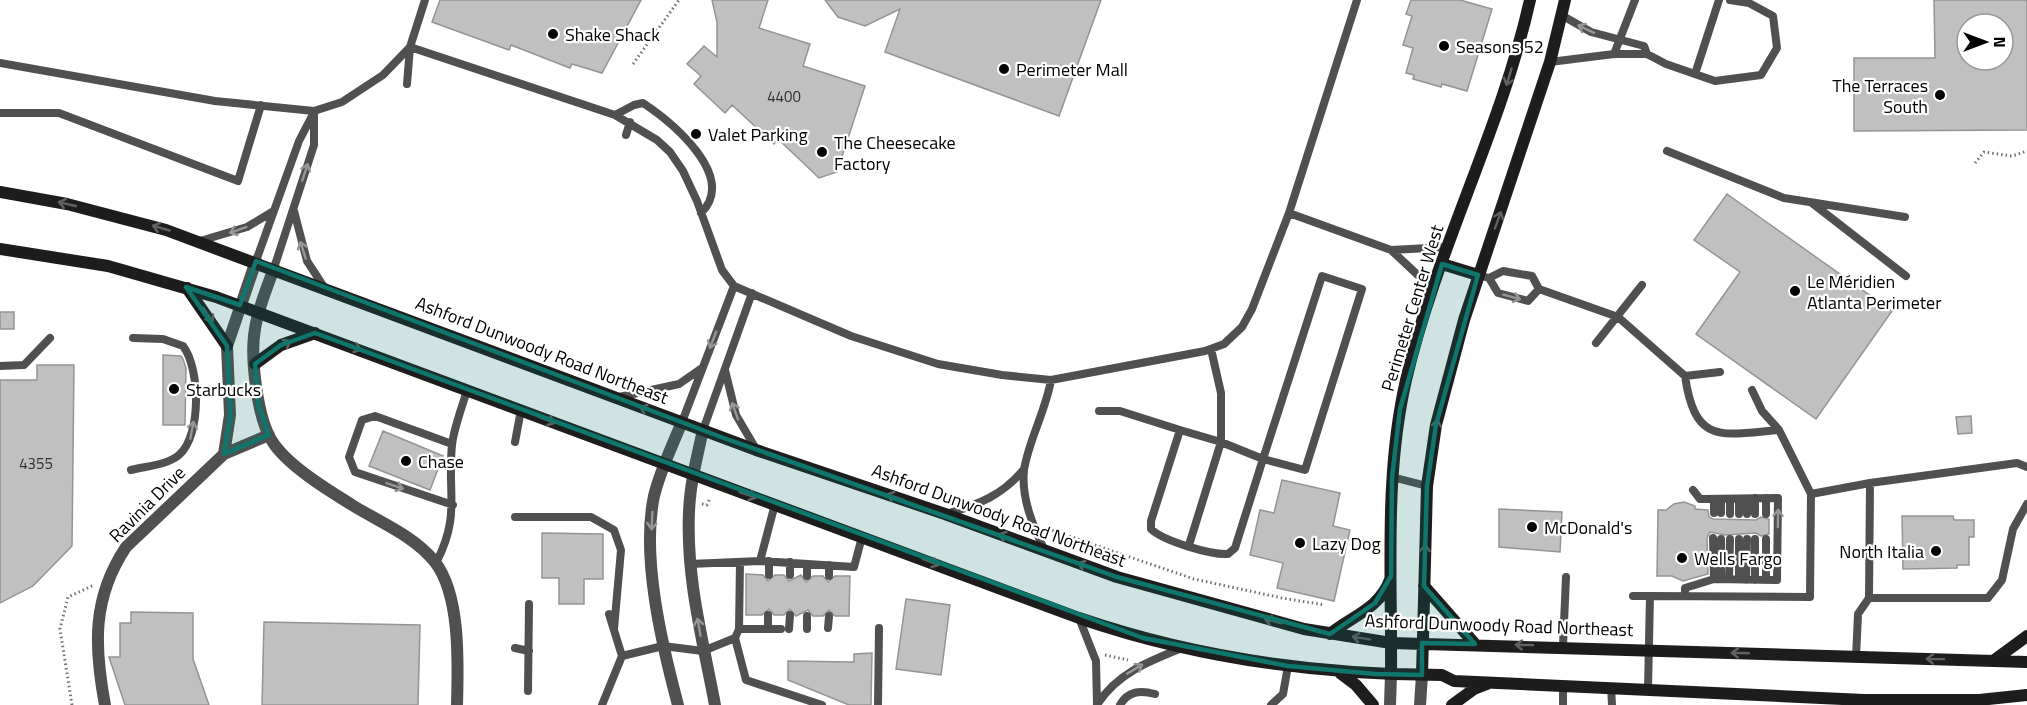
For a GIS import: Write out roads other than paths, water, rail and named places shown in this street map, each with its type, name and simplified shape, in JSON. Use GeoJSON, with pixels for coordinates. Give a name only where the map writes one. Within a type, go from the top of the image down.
{"type":"FeatureCollection","features":[{"type":"Feature","properties":{"kind":"main road","name":"Perimeter Center West"},"geometry":{"type":"LineString","coordinates":[[1391,674],[1392,477],[1406,378],[1442,264],[1508,83],[1530,0]]}},
{"type":"Feature","properties":{"kind":"main road"},"geometry":{"type":"LineString","coordinates":[[1422,675],[1427,486],[1436,425],[1550,62],[1563,16],[1565,0]]}},
{"type":"Feature","properties":{"kind":"main road","name":"Ashford Dunwoody Road Northeast"},"geometry":{"type":"LineString","coordinates":[[0,192],[67,204],[200,241],[682,423],[1045,551],[1158,590],[1330,634],[1391,643],[1563,646],[1856,658],[2027,662]]}},
{"type":"Feature","properties":{"kind":"main road"},"geometry":{"type":"LineString","coordinates":[[0,249],[108,266],[186,287],[240,305],[1079,618],[1182,647],[1288,666],[1339,672],[1442,675],[1454,681],[1864,700],[1979,700],[2027,695]]}},
{"type":"Feature","properties":{"kind":"main road"},"geometry":{"type":"LineString","coordinates":[[1442,264],[1484,276]]}},
{"type":"Feature","properties":{"kind":"main road"},"geometry":{"type":"LineString","coordinates":[[186,287],[227,345]]}},
{"type":"Feature","properties":{"kind":"main road"},"geometry":{"type":"LineString","coordinates":[[255,364],[281,345],[315,333]]}},
{"type":"Feature","properties":{"kind":"main road"},"geometry":{"type":"LineString","coordinates":[[1330,634],[1375,603],[1384,592],[1391,576]]}},
{"type":"Feature","properties":{"kind":"main road"},"geometry":{"type":"LineString","coordinates":[[1424,586],[1475,644]]}},
{"type":"Feature","properties":{"kind":"main road"},"geometry":{"type":"LineString","coordinates":[[1993,661],[2027,636]]}},
{"type":"Feature","properties":{"kind":"main road"},"geometry":{"type":"LineString","coordinates":[[1339,672],[1356,685],[1373,705]]}},
{"type":"Feature","properties":{"kind":"main road"},"geometry":{"type":"LineString","coordinates":[[1452,705],[1474,689],[1494,682]]}},
{"type":"Feature","properties":{"kind":"main road"},"geometry":{"type":"LineString","coordinates":[[1979,700],[2002,705]]}},
{"type":"Feature","properties":{"kind":"street"},"geometry":{"type":"LineString","coordinates":[[224,454],[230,415],[227,345],[256,261]]}},
{"type":"Feature","properties":{"kind":"street"},"geometry":{"type":"LineString","coordinates":[[274,268],[258,312],[253,345],[259,406],[268,435],[283,454],[313,478],[412,540],[436,563],[445,585],[455,624],[457,705]]}},
{"type":"Feature","properties":{"kind":"street"},"geometry":{"type":"LineString","coordinates":[[678,705],[663,646],[653,573],[651,519],[654,496],[682,423]]}},
{"type":"Feature","properties":{"kind":"street"},"geometry":{"type":"LineString","coordinates":[[703,430],[693,475],[689,513],[690,564],[703,651],[715,705]]}},
{"type":"Feature","properties":{"kind":"street","name":"Ravinia Drive"},"geometry":{"type":"LineString","coordinates":[[105,705],[100,678],[98,614],[105,583],[126,547],[224,454],[268,435]]}},
{"type":"Feature","properties":{"kind":"street"},"geometry":{"type":"LineString","coordinates":[[1390,705],[1391,674]]}},
{"type":"Feature","properties":{"kind":"street"},"geometry":{"type":"LineString","coordinates":[[1420,705],[1422,675]]}},
{"type":"Feature","properties":{"kind":"lane"},"geometry":{"type":"LineString","coordinates":[[407,84],[410,47],[425,0]]}},
{"type":"Feature","properties":{"kind":"lane"},"geometry":{"type":"LineString","coordinates":[[410,47],[630,122],[670,152],[692,188],[722,270],[734,286],[851,336],[938,364],[1051,380],[1211,349],[1224,344],[1247,318],[1289,213],[1357,0]]}},
{"type":"Feature","properties":{"kind":"lane"},"geometry":{"type":"LineString","coordinates":[[1614,54],[1635,0]]}},
{"type":"Feature","properties":{"kind":"lane"},"geometry":{"type":"LineString","coordinates":[[1695,74],[1719,0]]}},
{"type":"Feature","properties":{"kind":"lane"},"geometry":{"type":"LineString","coordinates":[[1550,62],[1614,54],[1647,54],[1715,81],[1761,75],[1777,48],[1773,16],[1749,3],[1730,0]]}},
{"type":"Feature","properties":{"kind":"lane"},"geometry":{"type":"LineString","coordinates":[[1563,16],[1591,32],[1644,46],[1647,54]]}},
{"type":"Feature","properties":{"kind":"lane"},"geometry":{"type":"LineString","coordinates":[[0,63],[215,101],[314,111],[342,102],[383,75],[410,47]]}},
{"type":"Feature","properties":{"kind":"lane"},"geometry":{"type":"LineString","coordinates":[[615,116],[634,105],[643,103],[686,137],[707,169],[714,186],[710,205],[701,213]]}},
{"type":"Feature","properties":{"kind":"lane"},"geometry":{"type":"LineString","coordinates":[[0,113],[59,113],[238,181],[261,105]]}},
{"type":"Feature","properties":{"kind":"lane"},"geometry":{"type":"LineString","coordinates":[[274,268],[314,145],[314,111]]}},
{"type":"Feature","properties":{"kind":"lane"},"geometry":{"type":"LineString","coordinates":[[256,261],[299,141],[314,111]]}},
{"type":"Feature","properties":{"kind":"lane"},"geometry":{"type":"LineString","coordinates":[[626,135],[630,122]]}},
{"type":"Feature","properties":{"kind":"lane"},"geometry":{"type":"LineString","coordinates":[[1667,152],[1785,198],[1905,217]]}},
{"type":"Feature","properties":{"kind":"lane"},"geometry":{"type":"LineString","coordinates":[[1811,202],[1906,276]]}},
{"type":"Feature","properties":{"kind":"lane"},"geometry":{"type":"LineString","coordinates":[[294,208],[297,230],[307,261],[324,287]]}},
{"type":"Feature","properties":{"kind":"lane"},"geometry":{"type":"LineString","coordinates":[[200,241],[246,227],[273,212]]}},
{"type":"Feature","properties":{"kind":"lane"},"geometry":{"type":"LineString","coordinates":[[1289,213],[1391,250],[1448,247]]}},
{"type":"Feature","properties":{"kind":"lane"},"geometry":{"type":"LineString","coordinates":[[1391,250],[1420,278],[1432,297]]}},
{"type":"Feature","properties":{"kind":"lane"},"geometry":{"type":"LineString","coordinates":[[1539,289],[1528,301],[1498,293],[1484,276],[1503,271],[1532,276],[1539,289],[1618,317],[1684,376],[1688,400],[1696,418],[1707,429],[1723,434],[1779,430]]}},
{"type":"Feature","properties":{"kind":"lane"},"geometry":{"type":"LineString","coordinates":[[1099,411],[1120,411],[1221,441],[1263,459],[1305,470],[1362,289],[1322,276],[1263,459],[1235,548],[1228,554],[1156,535],[1151,529],[1150,521],[1180,430]]}},
{"type":"Feature","properties":{"kind":"lane"},"geometry":{"type":"LineString","coordinates":[[1596,343],[1642,285]]}},
{"type":"Feature","properties":{"kind":"lane"},"geometry":{"type":"LineString","coordinates":[[682,423],[734,286]]}},
{"type":"Feature","properties":{"kind":"lane"},"geometry":{"type":"LineString","coordinates":[[703,430],[752,293]]}},
{"type":"Feature","properties":{"kind":"lane"},"geometry":{"type":"LineString","coordinates":[[0,366],[24,365],[50,338]]}},
{"type":"Feature","properties":{"kind":"lane"},"geometry":{"type":"LineString","coordinates":[[131,470],[167,462],[185,449],[194,428],[195,396],[194,366],[183,345],[163,339],[133,338]]}},
{"type":"Feature","properties":{"kind":"lane"},"geometry":{"type":"LineString","coordinates":[[1189,545],[1221,441],[1221,393],[1211,349]]}},
{"type":"Feature","properties":{"kind":"lane"},"geometry":{"type":"LineString","coordinates":[[617,398],[679,384],[703,368]]}},
{"type":"Feature","properties":{"kind":"lane"},"geometry":{"type":"LineString","coordinates":[[725,368],[736,415],[756,450]]}},
{"type":"Feature","properties":{"kind":"lane"},"geometry":{"type":"LineString","coordinates":[[1684,376],[1720,372]]}},
{"type":"Feature","properties":{"kind":"lane"},"geometry":{"type":"LineString","coordinates":[[1045,551],[1032,522],[1024,489],[1024,469],[1048,400],[1051,380]]}},
{"type":"Feature","properties":{"kind":"lane"},"geometry":{"type":"LineString","coordinates":[[436,563],[448,540],[453,505],[452,444],[467,390]]}},
{"type":"Feature","properties":{"kind":"lane"},"geometry":{"type":"LineString","coordinates":[[1633,596],[1810,597],[1811,494],[1779,430],[1762,411],[1752,390]]}},
{"type":"Feature","properties":{"kind":"lane"},"geometry":{"type":"LineString","coordinates":[[515,442],[521,411]]}},
{"type":"Feature","properties":{"kind":"lane"},"geometry":{"type":"LineString","coordinates":[[452,444],[375,416],[362,420],[349,457],[355,472],[453,505]]}},
{"type":"Feature","properties":{"kind":"lane"},"geometry":{"type":"LineString","coordinates":[[1811,494],[1870,483],[2017,463],[2027,467]]}},
{"type":"Feature","properties":{"kind":"lane"},"geometry":{"type":"LineString","coordinates":[[945,514],[997,495],[1012,484],[1024,469]]}},
{"type":"Feature","properties":{"kind":"lane"},"geometry":{"type":"LineString","coordinates":[[1392,477],[1427,486]]}},
{"type":"Feature","properties":{"kind":"lane"},"geometry":{"type":"LineString","coordinates":[[1856,658],[1858,614],[1869,598],[1870,483]]}},
{"type":"Feature","properties":{"kind":"lane"},"geometry":{"type":"LineString","coordinates":[[1684,596],[1684,588],[1722,579],[1777,580],[1778,498],[1700,499],[1693,490]]}},
{"type":"Feature","properties":{"kind":"lane"},"geometry":{"type":"LineString","coordinates":[[1747,498],[1747,514],[1747,498]]}},
{"type":"Feature","properties":{"kind":"lane"},"geometry":{"type":"LineString","coordinates":[[1766,498],[1766,514]]}},
{"type":"Feature","properties":{"kind":"lane"},"geometry":{"type":"LineString","coordinates":[[1722,499],[1721,513],[1722,499]]}},
{"type":"Feature","properties":{"kind":"lane"},"geometry":{"type":"LineString","coordinates":[[769,575],[764,561],[775,504]]}},
{"type":"Feature","properties":{"kind":"lane"},"geometry":{"type":"LineString","coordinates":[[1869,598],[1988,597],[2002,580],[2013,529],[2027,504]]}},
{"type":"Feature","properties":{"kind":"lane"},"geometry":{"type":"LineString","coordinates":[[515,517],[591,517],[614,531],[621,550],[614,629]]}},
{"type":"Feature","properties":{"kind":"lane"},"geometry":{"type":"LineString","coordinates":[[690,564],[764,561],[854,567],[862,537]]}},
{"type":"Feature","properties":{"kind":"lane"},"geometry":{"type":"LineString","coordinates":[[1722,579],[1721,539],[1722,579]]}},
{"type":"Feature","properties":{"kind":"lane"},"geometry":{"type":"LineString","coordinates":[[1747,539],[1747,580]]}},
{"type":"Feature","properties":{"kind":"lane"},"geometry":{"type":"LineString","coordinates":[[1766,539],[1766,580]]}},
{"type":"Feature","properties":{"kind":"lane"},"geometry":{"type":"LineString","coordinates":[[740,561],[739,628],[735,638],[746,680],[822,705]]}},
{"type":"Feature","properties":{"kind":"lane"},"geometry":{"type":"LineString","coordinates":[[790,562],[790,575]]}},
{"type":"Feature","properties":{"kind":"lane"},"geometry":{"type":"LineString","coordinates":[[807,564],[807,576]]}},
{"type":"Feature","properties":{"kind":"lane"},"geometry":{"type":"LineString","coordinates":[[829,576],[830,565]]}},
{"type":"Feature","properties":{"kind":"lane"},"geometry":{"type":"LineString","coordinates":[[1563,646],[1566,577]]}},
{"type":"Feature","properties":{"kind":"lane"},"geometry":{"type":"LineString","coordinates":[[1648,689],[1650,596]]}},
{"type":"Feature","properties":{"kind":"lane"},"geometry":{"type":"LineString","coordinates":[[528,691],[529,604]]}},
{"type":"Feature","properties":{"kind":"lane"},"geometry":{"type":"LineString","coordinates":[[602,705],[622,656],[609,614]]}},
{"type":"Feature","properties":{"kind":"lane"},"geometry":{"type":"LineString","coordinates":[[768,615],[768,629]]}},
{"type":"Feature","properties":{"kind":"lane"},"geometry":{"type":"LineString","coordinates":[[739,628],[785,628],[789,615]]}},
{"type":"Feature","properties":{"kind":"lane"},"geometry":{"type":"LineString","coordinates":[[807,616],[807,628]]}},
{"type":"Feature","properties":{"kind":"lane"},"geometry":{"type":"LineString","coordinates":[[828,628],[829,616]]}},
{"type":"Feature","properties":{"kind":"lane"},"geometry":{"type":"LineString","coordinates":[[1079,618],[1096,661],[1097,705]]}},
{"type":"Feature","properties":{"kind":"lane"},"geometry":{"type":"LineString","coordinates":[[878,705],[879,628]]}},
{"type":"Feature","properties":{"kind":"lane"},"geometry":{"type":"LineString","coordinates":[[622,656],[663,646],[703,651],[735,638]]}},
{"type":"Feature","properties":{"kind":"lane"},"geometry":{"type":"LineString","coordinates":[[1097,705],[1114,684],[1136,668],[1182,647]]}},
{"type":"Feature","properties":{"kind":"lane"},"geometry":{"type":"LineString","coordinates":[[515,648],[529,651]]}},
{"type":"Feature","properties":{"kind":"lane"},"geometry":{"type":"LineString","coordinates":[[1271,705],[1283,694],[1288,666]]}},
{"type":"Feature","properties":{"kind":"lane"},"geometry":{"type":"LineString","coordinates":[[1563,685],[1563,705]]}},
{"type":"Feature","properties":{"kind":"lane"},"geometry":{"type":"LineString","coordinates":[[1611,687],[1612,705]]}},
{"type":"Feature","properties":{"kind":"lane"},"geometry":{"type":"LineString","coordinates":[[1120,705],[1125,697],[1141,690],[1155,694]]}},
{"type":"Feature","properties":{"kind":"place","name":"Shake Shack"},"geometry":{"type":"Point","coordinates":[553,34]}},
{"type":"Feature","properties":{"kind":"place","name":"Seasons 52"},"geometry":{"type":"Point","coordinates":[1444,46]}},
{"type":"Feature","properties":{"kind":"place","name":"Perimeter Mall"},"geometry":{"type":"Point","coordinates":[1004,69]}},
{"type":"Feature","properties":{"kind":"place","name":"The Terraces South"},"geometry":{"type":"Point","coordinates":[1940,95]}},
{"type":"Feature","properties":{"kind":"place","name":"Valet Parking"},"geometry":{"type":"Point","coordinates":[696,134]}},
{"type":"Feature","properties":{"kind":"place","name":"The Cheesecake Factory"},"geometry":{"type":"Point","coordinates":[822,152]}},
{"type":"Feature","properties":{"kind":"place","name":"Le Méridien Atlanta Perimeter"},"geometry":{"type":"Point","coordinates":[1795,291]}},
{"type":"Feature","properties":{"kind":"place","name":"Starbucks"},"geometry":{"type":"Point","coordinates":[174,389]}},
{"type":"Feature","properties":{"kind":"place","name":"Chase"},"geometry":{"type":"Point","coordinates":[406,461]}},
{"type":"Feature","properties":{"kind":"place","name":"McDonald's"},"geometry":{"type":"Point","coordinates":[1532,527]}},
{"type":"Feature","properties":{"kind":"place","name":"Lazy Dog"},"geometry":{"type":"Point","coordinates":[1300,543]}},
{"type":"Feature","properties":{"kind":"place","name":"North Italia"},"geometry":{"type":"Point","coordinates":[1936,551]}},
{"type":"Feature","properties":{"kind":"place","name":"Wells Fargo"},"geometry":{"type":"Point","coordinates":[1682,558]}}]}
